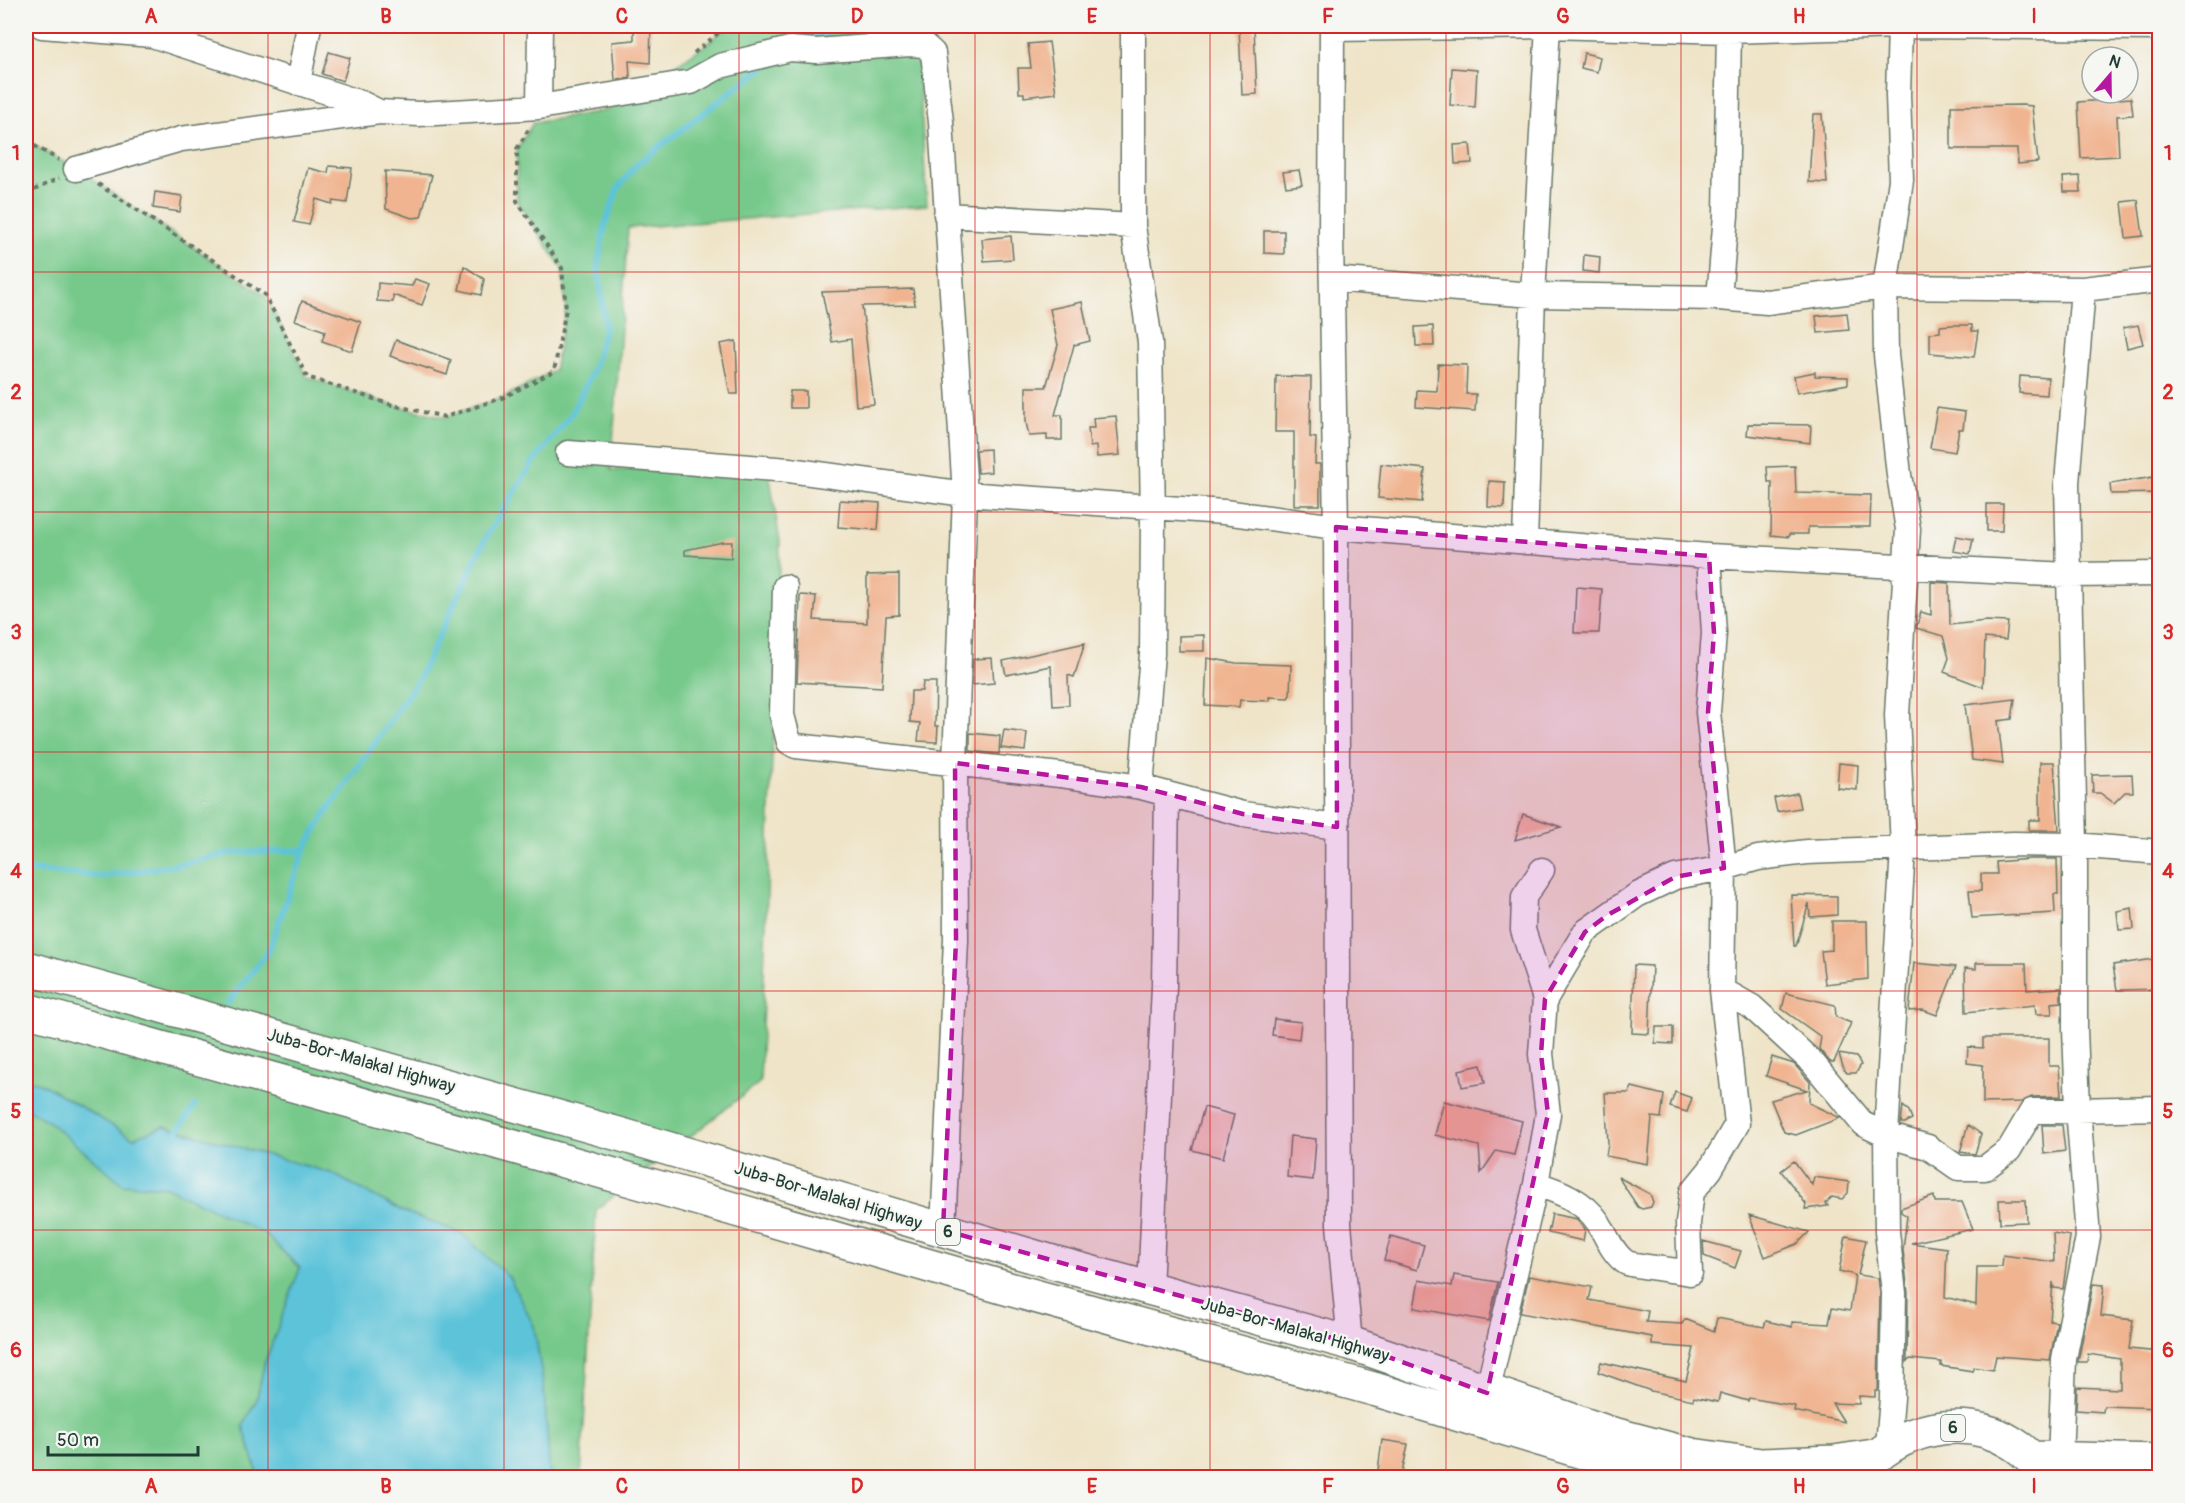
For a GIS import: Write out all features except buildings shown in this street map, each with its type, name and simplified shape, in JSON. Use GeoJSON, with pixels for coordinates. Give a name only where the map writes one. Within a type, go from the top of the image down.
{"type":"FeatureCollection","features":[{"type":"Feature","properties":{"kind":"highway","name":"Juba-Bor-Malakal Highway"},"geometry":{"type":"LineString","coordinates":[[26,968],[622,1135],[1150,1289],[1350,1343],[1487,1393],[1609,1433],[1692,1455],[1761,1465],[1873,1460],[1909,1435],[1960,1427],[1986,1431],[2011,1442],[2048,1465]]}},
{"type":"Feature","properties":{"kind":"highway","name":"Juba-Bor-Malakal Highway"},"geometry":{"type":"LineString","coordinates":[[26,1010],[678,1192],[1009,1289],[1377,1390],[1669,1478]]}},
{"type":"Feature","properties":{"kind":"highway"},"geometry":{"type":"LineString","coordinates":[[2048,1465],[2160,1461]]}},
{"type":"Feature","properties":{"kind":"street"},"geometry":{"type":"LineString","coordinates":[[42,26],[152,35],[361,103],[380,112]]}},
{"type":"Feature","properties":{"kind":"street"},"geometry":{"type":"LineString","coordinates":[[298,83],[309,26]]}},
{"type":"Feature","properties":{"kind":"street"},"geometry":{"type":"LineString","coordinates":[[536,115],[540,26]]}},
{"type":"Feature","properties":{"kind":"street"},"geometry":{"type":"LineString","coordinates":[[1133,26],[1133,226],[1150,342],[1153,507],[1152,654],[1141,787]]}},
{"type":"Feature","properties":{"kind":"street"},"geometry":{"type":"LineString","coordinates":[[1525,542],[1533,295],[1548,26]]}},
{"type":"Feature","properties":{"kind":"street"},"geometry":{"type":"LineString","coordinates":[[1873,1460],[1892,1398],[1894,1293],[1887,1232],[1886,1135],[1903,849],[1897,715],[1908,529],[1899,475],[1886,355],[1885,287],[1901,180],[1898,95],[1900,26]]}},
{"type":"Feature","properties":{"kind":"street"},"geometry":{"type":"LineString","coordinates":[[1350,1343],[1339,1224],[1332,27],[2160,28]]}},
{"type":"Feature","properties":{"kind":"street"},"geometry":{"type":"LineString","coordinates":[[1719,298],[1726,215],[1729,28]]}},
{"type":"Feature","properties":{"kind":"street"},"geometry":{"type":"LineString","coordinates":[[76,169],[181,139],[380,112],[536,115],[692,82],[720,66],[790,49],[816,51],[910,44],[924,45],[933,53],[941,122],[965,494],[955,763],[956,940],[943,1230]]}},
{"type":"Feature","properties":{"kind":"street"},"geometry":{"type":"LineString","coordinates":[[946,215],[1133,226]]}},
{"type":"Feature","properties":{"kind":"street"},"geometry":{"type":"LineString","coordinates":[[1332,279],[1533,295],[1719,298],[1767,302],[1885,287],[2083,289],[2160,280]]}},
{"type":"Feature","properties":{"kind":"street"},"geometry":{"type":"LineString","coordinates":[[2048,1465],[2064,1359],[2088,1237],[2078,1108],[2075,845],[2067,575],[2067,483],[2083,289]]}},
{"type":"Feature","properties":{"kind":"street"},"geometry":{"type":"LineString","coordinates":[[568,453],[789,470],[965,494],[1224,512],[1336,527],[1709,556],[2067,575],[2160,574]]}},
{"type":"Feature","properties":{"kind":"street"},"geometry":{"type":"LineString","coordinates":[[1536,1184],[1565,1193],[1596,1219],[1618,1255],[1629,1265],[1662,1267],[1690,1273],[1688,1222],[1692,1192],[1710,1170],[1737,1124],[1722,990],[1724,868],[1708,712],[1714,633],[1709,556]]}},
{"type":"Feature","properties":{"kind":"street"},"geometry":{"type":"LineString","coordinates":[[785,587],[782,716],[789,742],[807,748],[955,763],[1141,787],[1243,814],[1337,827]]}},
{"type":"Feature","properties":{"kind":"street"},"geometry":{"type":"LineString","coordinates":[[1150,1289],[1164,986],[1167,795]]}},
{"type":"Feature","properties":{"kind":"street"},"geometry":{"type":"LineString","coordinates":[[1545,999],[1585,932],[1637,895],[1675,877],[1724,868],[1758,858],[1807,852],[2075,845],[2160,852]]}},
{"type":"Feature","properties":{"kind":"street"},"geometry":{"type":"LineString","coordinates":[[1487,1393],[1536,1184],[1548,1114],[1541,1054],[1545,999],[1523,930],[1524,897],[1542,870]]}},
{"type":"Feature","properties":{"kind":"street"},"geometry":{"type":"LineString","coordinates":[[1722,990],[1752,1007],[1812,1062],[1863,1124],[1886,1135],[1928,1147],[1958,1168],[1985,1168],[2009,1150],[2032,1111],[2078,1108],[2160,1108]]}},
{"type":"Feature","properties":{"kind":"path"},"geometry":{"type":"LineString","coordinates":[[688,57],[727,26]]}},
{"type":"Feature","properties":{"kind":"path"},"geometry":{"type":"LineString","coordinates":[[26,141],[76,169],[265,295],[307,377],[392,405],[445,417],[502,398],[554,371],[566,309],[562,268],[517,201],[517,149],[536,115]]}},
{"type":"Feature","properties":{"kind":"path"},"geometry":{"type":"LineString","coordinates":[[26,194],[76,169]]}},
{"type":"Feature","properties":{"kind":"highlighted area"},"geometry":{"type":"Polygon","coordinates":[[[1336,527],[1709,556],[1714,633],[1708,712],[1724,868],[1675,877],[1606,916],[1585,932],[1545,999],[1541,1054],[1548,1114],[1487,1393],[1350,1343],[943,1230],[956,940],[955,763],[1141,787],[1243,814],[1337,827],[1336,527]]]}},
{"type":"Feature","properties":{"kind":"green space"},"geometry":{"type":"Polygon","coordinates":[[[727,26],[916,26],[927,205],[628,228],[611,470],[768,466],[780,542],[760,1082],[596,1210],[581,1477],[550,1477],[544,1389],[534,1326],[461,1233],[402,1211],[331,1173],[164,1126],[133,1138],[44,1085],[26,1078],[26,141],[76,169],[265,295],[307,377],[392,405],[445,417],[502,398],[554,371],[566,309],[562,268],[517,201],[517,149],[533,123],[609,110],[707,44],[727,26]]]}},
{"type":"Feature","properties":{"kind":"green space"},"geometry":{"type":"Polygon","coordinates":[[[26,1108],[48,1121],[123,1184],[166,1187],[265,1234],[300,1269],[264,1365],[257,1399],[243,1426],[259,1477],[26,1478],[26,1108]]]}},
{"type":"Feature","properties":{"kind":"water"},"geometry":{"type":"Polygon","coordinates":[[[26,1078],[44,1085],[133,1138],[164,1126],[331,1173],[402,1211],[461,1233],[509,1277],[534,1326],[544,1389],[550,1477],[259,1477],[243,1426],[257,1399],[264,1365],[300,1268],[265,1234],[166,1187],[123,1184],[48,1121],[26,1108],[26,1078]]]}},
{"type":"Feature","properties":{"kind":"waterway"},"geometry":{"type":"LineString","coordinates":[[806,41],[841,26]]}},
{"type":"Feature","properties":{"kind":"waterway"},"geometry":{"type":"LineString","coordinates":[[228,1003],[269,950],[304,850],[324,816],[418,680],[486,537],[532,464],[572,413],[593,370],[605,327],[598,264],[605,225],[618,188],[638,163],[769,63]]}},
{"type":"Feature","properties":{"kind":"waterway"},"geometry":{"type":"LineString","coordinates":[[26,870],[103,876],[183,864],[230,853],[304,850]]}},
{"type":"Feature","properties":{"kind":"waterway"},"geometry":{"type":"LineString","coordinates":[[175,1135],[195,1106]]}}]}
